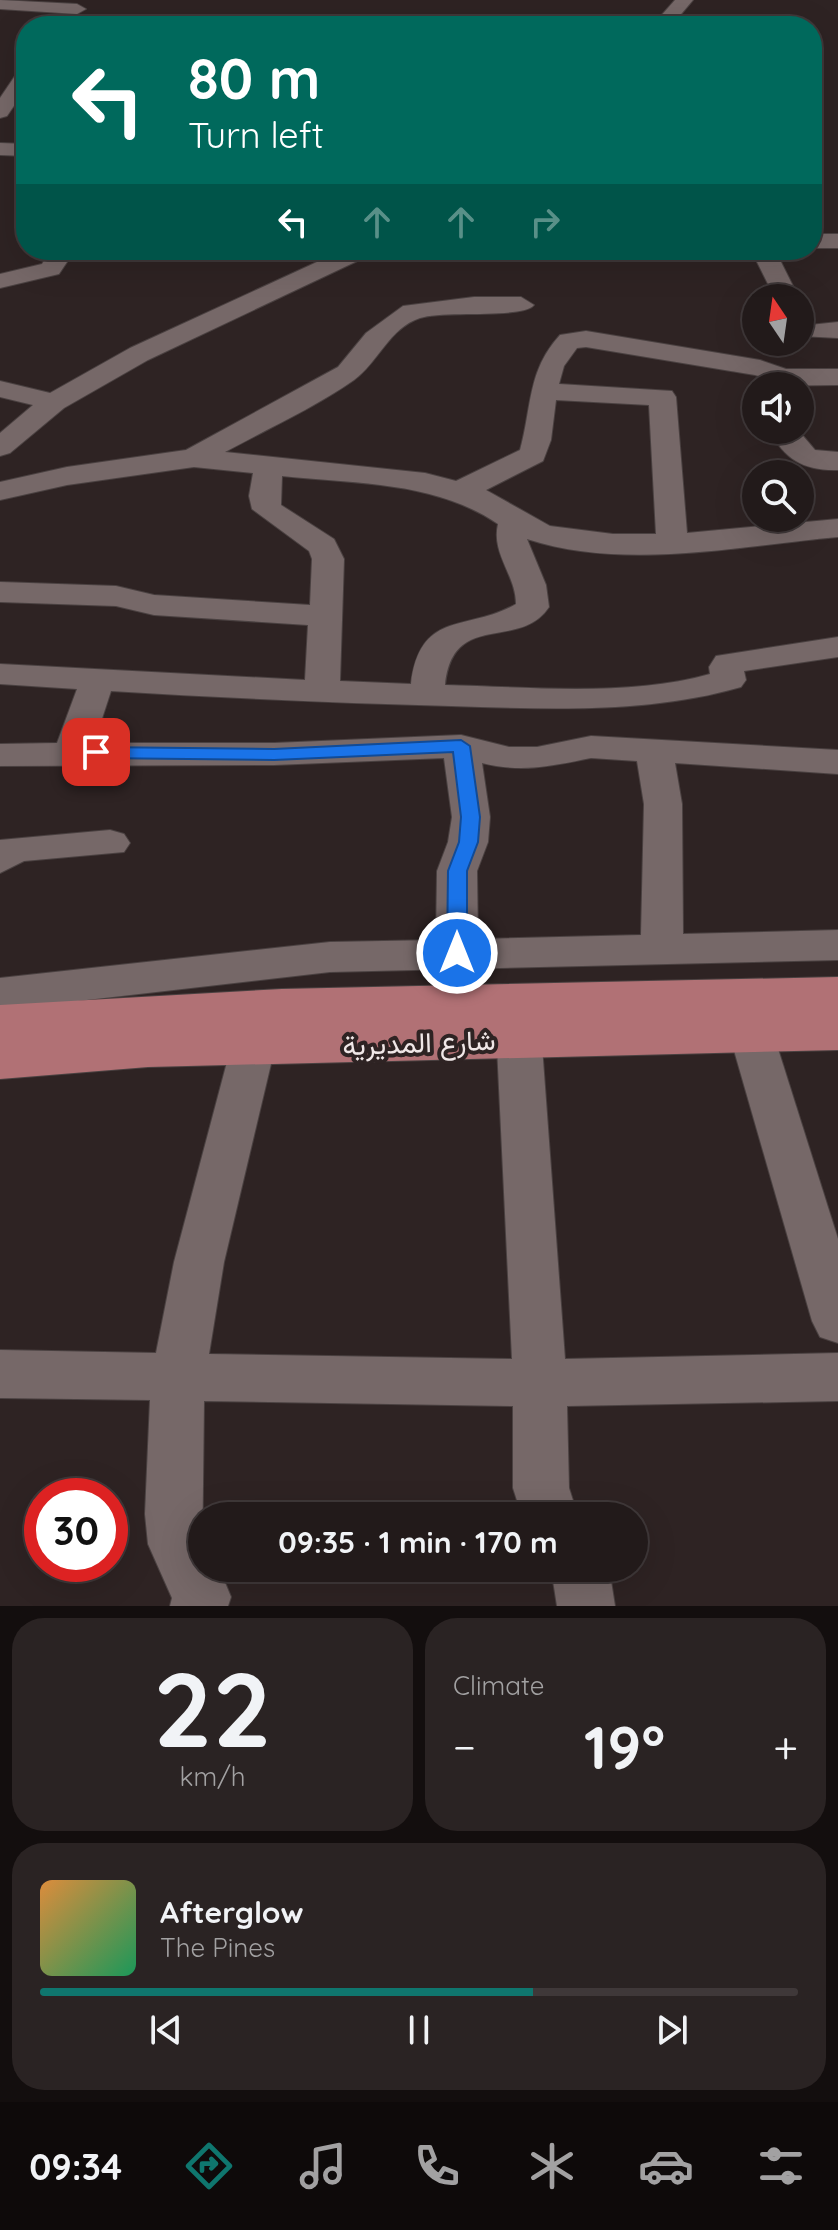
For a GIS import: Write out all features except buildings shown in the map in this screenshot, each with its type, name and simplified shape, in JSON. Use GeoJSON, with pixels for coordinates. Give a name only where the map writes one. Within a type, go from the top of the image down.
{"type":"FeatureCollection","features":[{"type":"Feature","properties":{"kind":"main road","name":"شارع المديرية"},"geometry":{"type":"LineString","coordinates":[[0,1059],[148,1048],[253,1047],[518,1021],[838,995]]}},
{"type":"Feature","properties":{"kind":"main road","name":"شارع المديرية"},"geometry":{"type":"LineString","coordinates":[[0,1024],[282,1007],[751,1033],[838,1031]]}},
{"type":"Feature","properties":{"kind":"street"},"geometry":{"type":"LineString","coordinates":[[670,16],[684,0]]}},
{"type":"Feature","properties":{"kind":"street"},"geometry":{"type":"LineString","coordinates":[[1,6],[75,12]]}},
{"type":"Feature","properties":{"kind":"street"},"geometry":{"type":"LineString","coordinates":[[0,74],[13,94]]}},
{"type":"Feature","properties":{"kind":"street"},"geometry":{"type":"LineString","coordinates":[[0,281],[50,269],[56,260]]}},
{"type":"Feature","properties":{"kind":"street"},"geometry":{"type":"LineString","coordinates":[[0,447],[54,402],[139,354],[341,260]]}},
{"type":"Feature","properties":{"kind":"street"},"geometry":{"type":"LineString","coordinates":[[768,260],[780,284]]}},
{"type":"Feature","properties":{"kind":"street"},"geometry":{"type":"LineString","coordinates":[[194,458],[347,373],[375,338],[412,311],[474,304],[521,305]]}},
{"type":"Feature","properties":{"kind":"street"},"geometry":{"type":"LineString","coordinates":[[814,331],[838,330]]}},
{"type":"Feature","properties":{"kind":"street"},"geometry":{"type":"LineString","coordinates":[[458,490],[487,480],[533,455],[538,439],[542,391],[552,362],[562,347],[575,340],[742,364],[771,372]]}},
{"type":"Feature","properties":{"kind":"street"},"geometry":{"type":"LineString","coordinates":[[814,379],[838,377]]}},
{"type":"Feature","properties":{"kind":"street"},"geometry":{"type":"LineString","coordinates":[[0,389],[54,402]]}},
{"type":"Feature","properties":{"kind":"street"},"geometry":{"type":"LineString","coordinates":[[542,391],[654,395],[664,400],[672,540]]}},
{"type":"Feature","properties":{"kind":"street"},"geometry":{"type":"LineString","coordinates":[[791,444],[796,454],[811,460],[838,461]]}},
{"type":"Feature","properties":{"kind":"street"},"geometry":{"type":"LineString","coordinates":[[0,491],[67,476],[194,458],[406,480],[458,490],[481,499],[514,522],[565,539],[610,543],[838,528]]}},
{"type":"Feature","properties":{"kind":"street"},"geometry":{"type":"LineString","coordinates":[[269,466],[264,496],[267,509],[323,546],[328,559],[322,692]]}},
{"type":"Feature","properties":{"kind":"street"},"geometry":{"type":"LineString","coordinates":[[427,694],[432,652],[441,643],[486,624],[520,616],[533,607],[531,588],[512,546],[514,522]]}},
{"type":"Feature","properties":{"kind":"street"},"geometry":{"type":"LineString","coordinates":[[0,592],[116,596],[154,605],[325,616]]}},
{"type":"Feature","properties":{"kind":"street"},"geometry":{"type":"LineString","coordinates":[[0,674],[322,692],[619,696],[722,686],[729,680],[728,663],[838,647]]}},
{"type":"Feature","properties":{"kind":"street"},"geometry":{"type":"LineString","coordinates":[[72,753],[98,679]]}},
{"type":"Feature","properties":{"kind":"street"},"geometry":{"type":"LineString","coordinates":[[457,953],[457,871],[468,842],[471,817],[461,746]]}},
{"type":"Feature","properties":{"kind":"street"},"geometry":{"type":"LineString","coordinates":[[0,755],[274,754],[461,746],[509,758],[537,758],[591,747],[838,762]]}},
{"type":"Feature","properties":{"kind":"street"},"geometry":{"type":"LineString","coordinates":[[654,750],[663,804],[662,949]]}},
{"type":"Feature","properties":{"kind":"street"},"geometry":{"type":"LineString","coordinates":[[0,860],[14,849],[110,843]]}},
{"type":"Feature","properties":{"kind":"street"},"geometry":{"type":"LineString","coordinates":[[0,994],[330,957],[838,945]]}},
{"type":"Feature","properties":{"kind":"street"},"geometry":{"type":"LineString","coordinates":[[518,1021],[540,1383],[541,1488],[546,1502]]}},
{"type":"Feature","properties":{"kind":"street"},"geometry":{"type":"LineString","coordinates":[[751,1033],[837,1310]]}},
{"type":"Feature","properties":{"kind":"street"},"geometry":{"type":"LineString","coordinates":[[199,1606],[202,1597],[177,1544],[173,1514],[178,1378],[199,1262],[253,1047]]}},
{"type":"Feature","properties":{"kind":"street"},"geometry":{"type":"LineString","coordinates":[[0,1374],[540,1383],[838,1377]]}},
{"type":"Feature","properties":{"kind":"street"},"geometry":{"type":"LineString","coordinates":[[582,1582],[586,1606]]}},
{"type":"Feature","properties":{"kind":"route"},"geometry":{"type":"LineString","coordinates":[[96,752],[229,755],[461,746],[471,817],[468,842],[457,871],[457,953]]}}]}
